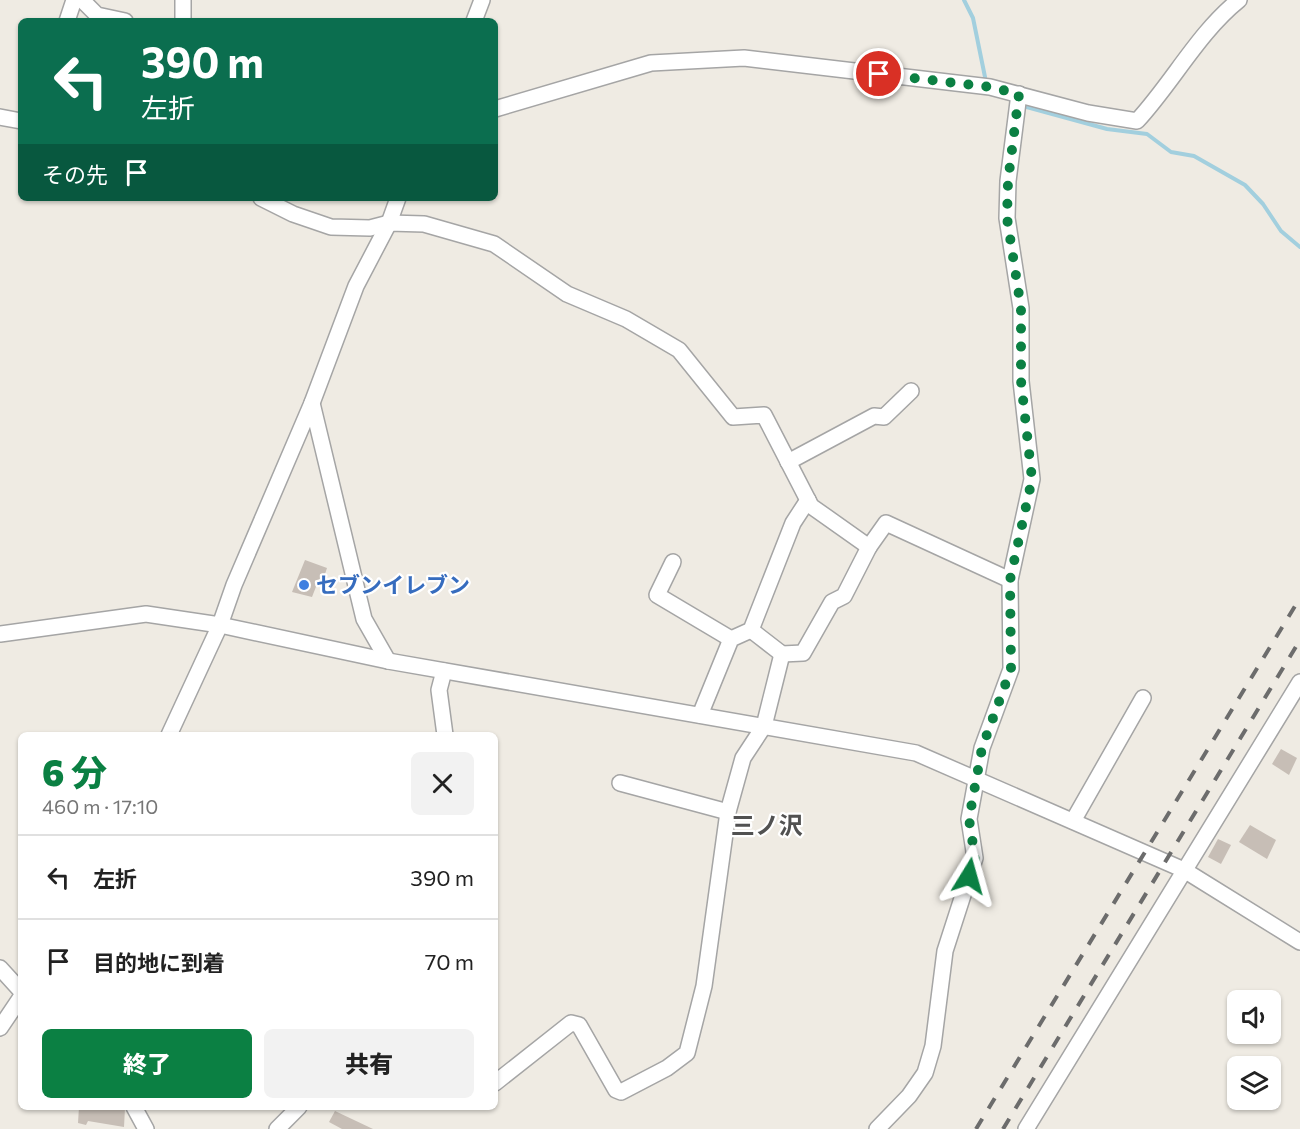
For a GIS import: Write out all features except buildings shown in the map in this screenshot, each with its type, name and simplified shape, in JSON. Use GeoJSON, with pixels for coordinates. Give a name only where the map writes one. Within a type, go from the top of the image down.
{"type":"FeatureCollection","features":[{"type":"Feature","properties":{"kind":"street"},"geometry":{"type":"LineString","coordinates":[[68,18],[74,0]]}},
{"type":"Feature","properties":{"kind":"street"},"geometry":{"type":"LineString","coordinates":[[82,0],[97,15],[111,18]]}},
{"type":"Feature","properties":{"kind":"street"},"geometry":{"type":"LineString","coordinates":[[183,0],[183,18]]}},
{"type":"Feature","properties":{"kind":"street"},"geometry":{"type":"LineString","coordinates":[[475,18],[482,0]]}},
{"type":"Feature","properties":{"kind":"street"},"geometry":{"type":"LineString","coordinates":[[498,108],[651,63],[744,58],[990,87],[1088,113],[1137,121],[1226,10],[1239,0]]}},
{"type":"Feature","properties":{"kind":"street"},"geometry":{"type":"LineString","coordinates":[[877,1129],[909,1096],[925,1073],[933,1046],[945,951],[975,858],[969,819],[978,780],[982,748],[1011,669],[1010,580],[1032,479],[1021,381],[1021,308],[1007,218],[1008,181],[1019,94]]}},
{"type":"Feature","properties":{"kind":"street"},"geometry":{"type":"LineString","coordinates":[[0,117],[18,120]]}},
{"type":"Feature","properties":{"kind":"street"},"geometry":{"type":"LineString","coordinates":[[267,201],[293,214],[331,227],[370,228],[389,223],[424,224],[494,244],[567,294],[626,319],[679,350],[733,417],[764,415],[811,506],[869,547]]}},
{"type":"Feature","properties":{"kind":"street"},"geometry":{"type":"LineString","coordinates":[[170,732],[220,625],[234,585],[312,403],[356,286],[389,223],[397,201]]}},
{"type":"Feature","properties":{"kind":"street"},"geometry":{"type":"LineString","coordinates":[[788,462],[874,416],[884,417],[911,391]]}},
{"type":"Feature","properties":{"kind":"street"},"geometry":{"type":"LineString","coordinates":[[312,403],[364,620],[388,662]]}},
{"type":"Feature","properties":{"kind":"street"},"geometry":{"type":"LineString","coordinates":[[700,716],[731,639],[751,630],[793,523],[808,500]]}},
{"type":"Feature","properties":{"kind":"street"},"geometry":{"type":"LineString","coordinates":[[751,630],[782,654],[803,653],[832,602],[844,596],[869,547],[886,523],[1010,580]]}},
{"type":"Feature","properties":{"kind":"street"},"geometry":{"type":"LineString","coordinates":[[673,562],[657,595],[731,639]]}},
{"type":"Feature","properties":{"kind":"street"},"geometry":{"type":"LineString","coordinates":[[0,633],[146,614],[220,625],[388,662],[916,753],[1184,870],[1300,942]]}},
{"type":"Feature","properties":{"kind":"street"},"geometry":{"type":"LineString","coordinates":[[498,1081],[571,1023],[579,1025],[616,1090],[621,1092],[667,1068],[687,1053],[704,986],[728,812],[743,758],[764,726],[782,654]]}},
{"type":"Feature","properties":{"kind":"street"},"geometry":{"type":"LineString","coordinates":[[444,671],[439,690],[445,732]]}},
{"type":"Feature","properties":{"kind":"street"},"geometry":{"type":"LineString","coordinates":[[1026,1129],[1300,682]]}},
{"type":"Feature","properties":{"kind":"street"},"geometry":{"type":"LineString","coordinates":[[1073,821],[1143,698]]}},
{"type":"Feature","properties":{"kind":"street"},"geometry":{"type":"LineString","coordinates":[[620,783],[728,812]]}},
{"type":"Feature","properties":{"kind":"street"},"geometry":{"type":"LineString","coordinates":[[0,968],[18,988]]}},
{"type":"Feature","properties":{"kind":"street"},"geometry":{"type":"LineString","coordinates":[[0,1028],[18,1001]]}},
{"type":"Feature","properties":{"kind":"street"},"geometry":{"type":"LineString","coordinates":[[136,1110],[146,1129]]}},
{"type":"Feature","properties":{"kind":"street"},"geometry":{"type":"LineString","coordinates":[[277,1129],[296,1110]]}},
{"type":"Feature","properties":{"kind":"waterway"},"geometry":{"type":"LineString","coordinates":[[964,0],[973,18],[985,77]]}},
{"type":"Feature","properties":{"kind":"waterway"},"geometry":{"type":"LineString","coordinates":[[1023,106],[1107,129],[1147,134],[1171,152],[1194,156],[1245,185],[1263,204],[1281,231],[1300,247]]}},
{"type":"Feature","properties":{"kind":"railway"},"geometry":{"type":"LineString","coordinates":[[976,1129],[1300,598]]}},
{"type":"Feature","properties":{"kind":"railway"},"geometry":{"type":"LineString","coordinates":[[1003,1129],[1300,640]]}},
{"type":"Feature","properties":{"kind":"place","name":"セブンイレブン"},"geometry":{"type":"Point","coordinates":[304,585]}},
{"type":"Feature","properties":{"kind":"district","name":"三ノ沢"},"geometry":{"type":"Point","coordinates":[767,826]}},
{"type":"Feature","properties":{"kind":"route"},"geometry":{"type":"LineString","coordinates":[[879,74],[990,87],[1019,94],[1008,181],[1007,218],[1021,308],[1021,381],[1032,479],[1022,535],[1010,580],[1011,669],[982,748],[978,780],[969,819],[975,858],[969,876]]}}]}
